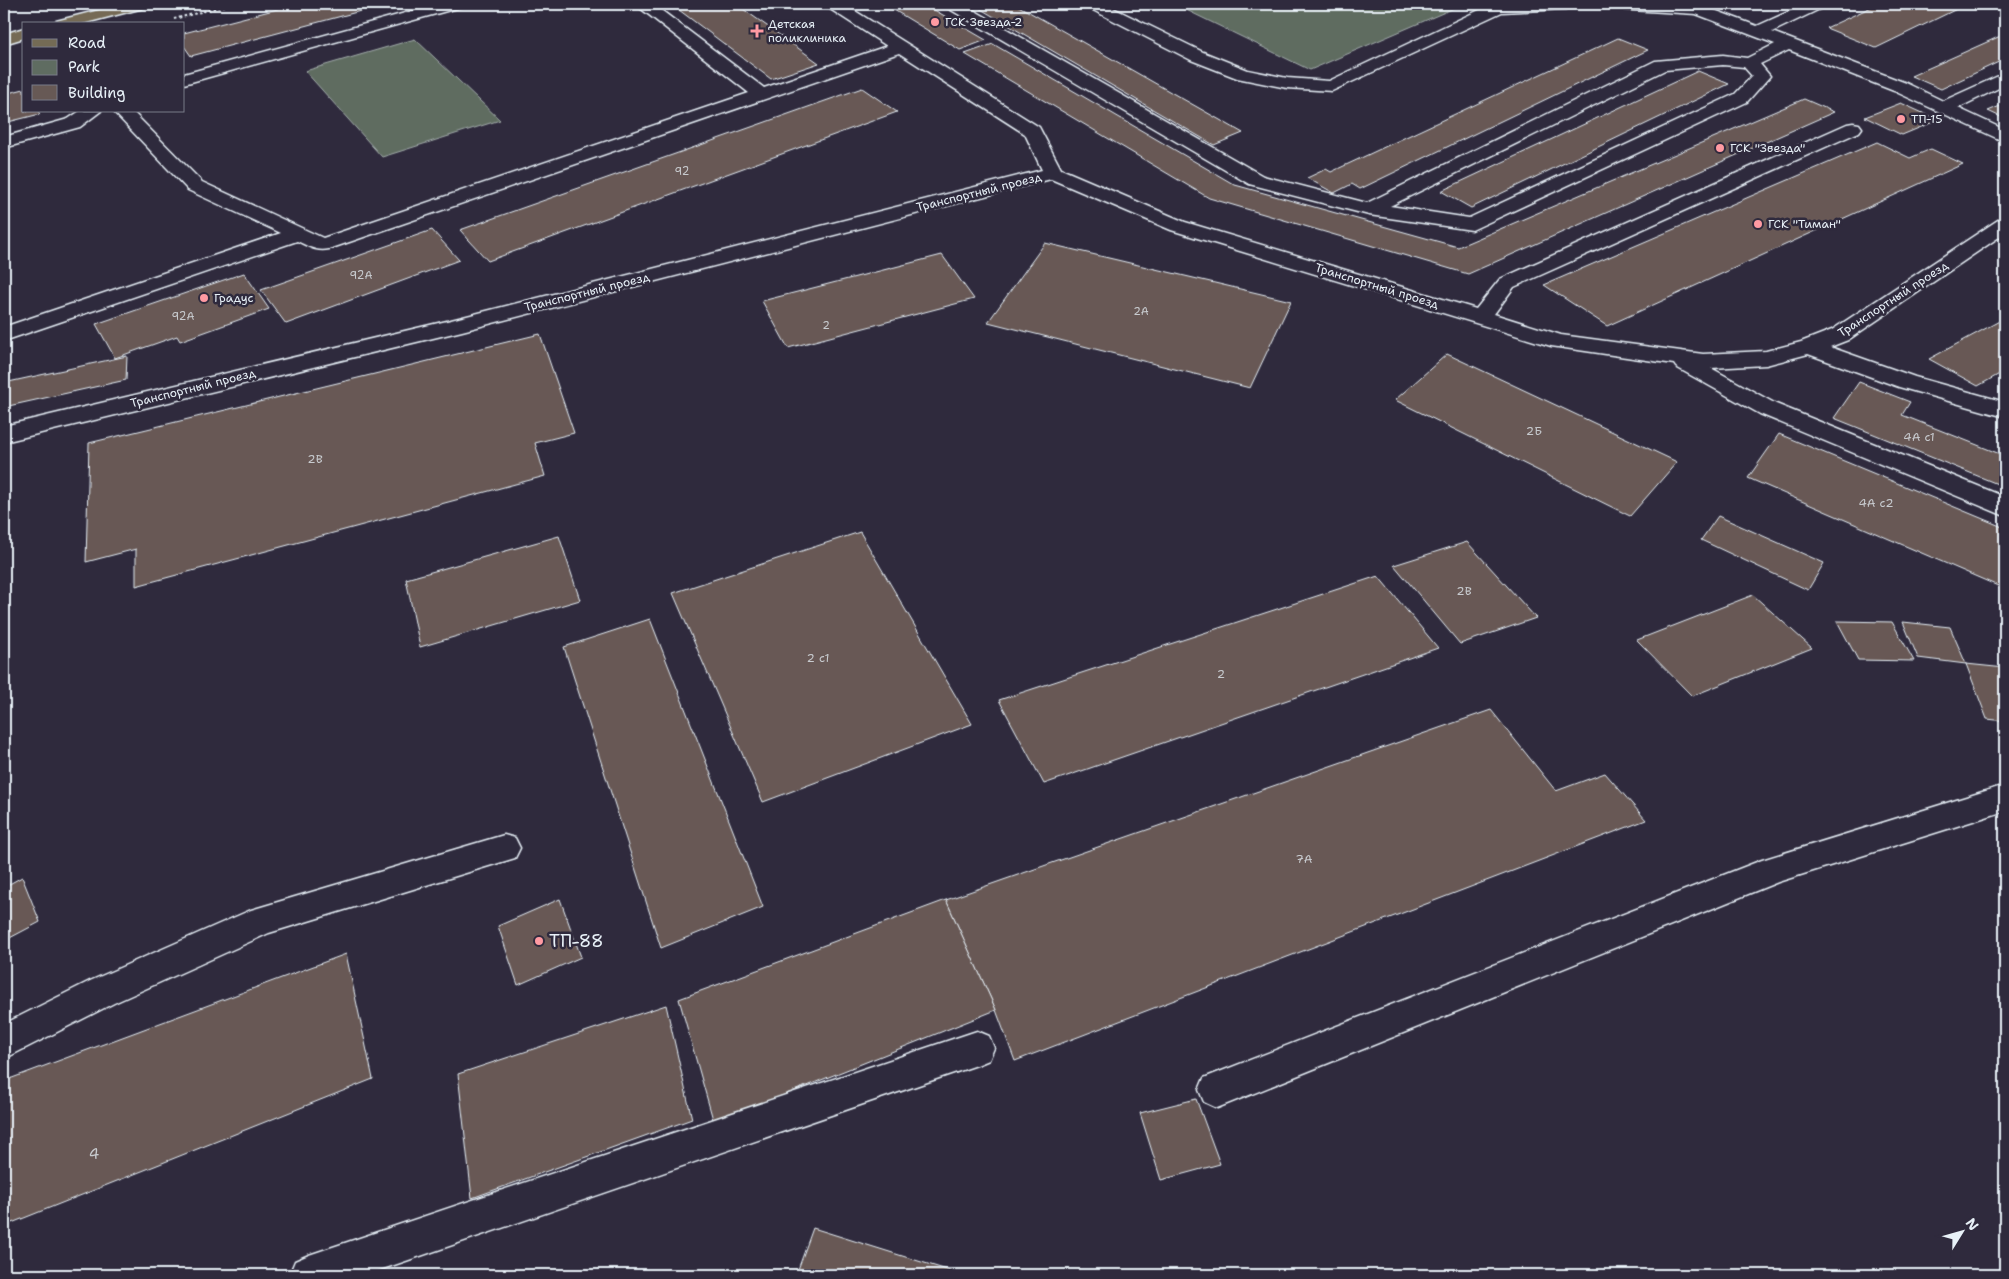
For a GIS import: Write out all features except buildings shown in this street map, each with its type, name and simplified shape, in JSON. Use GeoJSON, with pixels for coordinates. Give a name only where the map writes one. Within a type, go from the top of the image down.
{"type":"FeatureCollection","features":[{"type":"Feature","properties":{"kind":"main road"},"geometry":{"type":"LineString","coordinates":[[70,22],[141,4]]}},
{"type":"Feature","properties":{"kind":"main road"},"geometry":{"type":"LineString","coordinates":[[4,39],[22,34]]}},
{"type":"Feature","properties":{"kind":"street"},"geometry":{"type":"LineString","coordinates":[[185,79],[456,4]]}},
{"type":"Feature","properties":{"kind":"street"},"geometry":{"type":"LineString","coordinates":[[643,4],[761,94]]}},
{"type":"Feature","properties":{"kind":"street"},"geometry":{"type":"LineString","coordinates":[[833,4],[1033,131],[1053,173]]}},
{"type":"Feature","properties":{"kind":"street"},"geometry":{"type":"LineString","coordinates":[[952,4],[1256,180],[1369,208],[1472,224],[1741,98],[1761,76],[1749,63]]}},
{"type":"Feature","properties":{"kind":"street"},"geometry":{"type":"LineString","coordinates":[[1093,4],[1197,56],[1243,74],[1287,83],[1332,86],[1501,6],[1565,4]]}},
{"type":"Feature","properties":{"kind":"street"},"geometry":{"type":"LineString","coordinates":[[1615,4],[1693,6],[1900,88],[2005,137]]}},
{"type":"Feature","properties":{"kind":"street"},"geometry":{"type":"LineString","coordinates":[[1758,32],[1818,4]]}},
{"type":"Feature","properties":{"kind":"street"},"geometry":{"type":"LineString","coordinates":[[1369,208],[1660,65],[1723,60],[1749,63],[1788,44]]}},
{"type":"Feature","properties":{"kind":"street"},"geometry":{"type":"LineString","coordinates":[[123,112],[195,186],[322,245],[900,47]]}},
{"type":"Feature","properties":{"kind":"street"},"geometry":{"type":"LineString","coordinates":[[1943,108],[2005,78]]}},
{"type":"Feature","properties":{"kind":"street"},"geometry":{"type":"LineString","coordinates":[[4,143],[74,123],[90,112]]}},
{"type":"Feature","properties":{"kind":"street"},"geometry":{"type":"LineString","coordinates":[[1481,317],[1507,283],[1853,128]]}},
{"type":"Feature","properties":{"kind":"street","name":"Транспортный проезд"},"geometry":{"type":"LineString","coordinates":[[4,434],[472,321],[1053,173],[1178,226],[1559,341],[1703,361],[1766,358],[1809,347],[1840,335],[2005,224]]}},
{"type":"Feature","properties":{"kind":"street"},"geometry":{"type":"LineString","coordinates":[[4,334],[299,234]]}},
{"type":"Feature","properties":{"kind":"street"},"geometry":{"type":"LineString","coordinates":[[1809,347],[1907,382],[2005,410]]}},
{"type":"Feature","properties":{"kind":"street"},"geometry":{"type":"LineString","coordinates":[[1676,357],[1768,409],[2005,507]]}},
{"type":"Feature","properties":{"kind":"street"},"geometry":{"type":"LineString","coordinates":[[1217,1090],[1773,870],[2005,798]]}},
{"type":"Feature","properties":{"kind":"street"},"geometry":{"type":"LineString","coordinates":[[4,1042],[102,992],[263,920],[504,848]]}},
{"type":"Feature","properties":{"kind":"street"},"geometry":{"type":"LineString","coordinates":[[309,1275],[977,1048]]}},
{"type":"Feature","properties":{"kind":"path"},"geometry":{"type":"LineString","coordinates":[[171,19],[231,4]]}},
{"type":"Feature","properties":{"kind":"green space"},"geometry":{"type":"Polygon","coordinates":[[[1174,4],[1453,4],[1459,6],[1310,70],[1174,4]]]}},
{"type":"Feature","properties":{"kind":"green space"},"geometry":{"type":"Polygon","coordinates":[[[415,39],[500,120],[382,157],[305,71],[415,39]]]}},
{"type":"Feature","properties":{"kind":"place","name":"ГСК Звезда-2"},"geometry":{"type":"Point","coordinates":[935,22]}},
{"type":"Feature","properties":{"kind":"place","name":"Детская поликлиника"},"geometry":{"type":"Point","coordinates":[757,31]}},
{"type":"Feature","properties":{"kind":"place","name":"ТП-15"},"geometry":{"type":"Point","coordinates":[1901,119]}},
{"type":"Feature","properties":{"kind":"place","name":"ГСК \"Звезда\""},"geometry":{"type":"Point","coordinates":[1720,148]}},
{"type":"Feature","properties":{"kind":"place","name":"ГСК \"Тиман\""},"geometry":{"type":"Point","coordinates":[1758,224]}},
{"type":"Feature","properties":{"kind":"place","name":"Градус"},"geometry":{"type":"Point","coordinates":[204,298]}},
{"type":"Feature","properties":{"kind":"place","name":"ТП-88"},"geometry":{"type":"Point","coordinates":[539,941]}}]}
